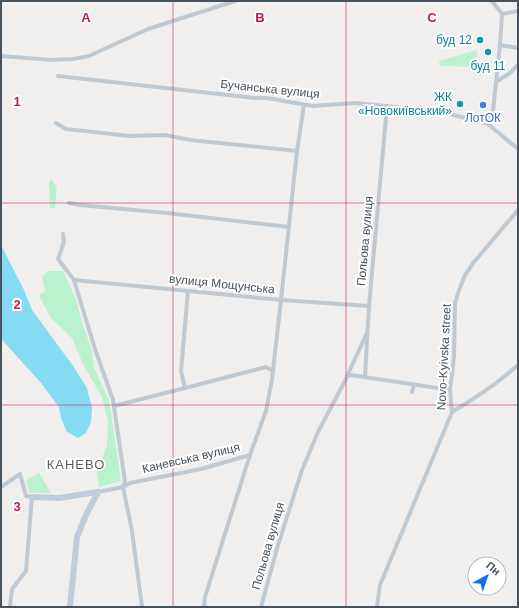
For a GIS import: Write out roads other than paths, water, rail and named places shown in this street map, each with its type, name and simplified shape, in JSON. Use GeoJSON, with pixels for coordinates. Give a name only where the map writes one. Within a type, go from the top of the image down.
{"type":"FeatureCollection","features":[{"type":"Feature","properties":{"kind":"street"},"geometry":{"type":"LineString","coordinates":[[1,56],[52,60],[73,59],[89,56],[148,29],[235,1]]}},
{"type":"Feature","properties":{"kind":"street"},"geometry":{"type":"LineString","coordinates":[[488,124],[493,111],[502,14],[492,1]]}},
{"type":"Feature","properties":{"kind":"street"},"geometry":{"type":"LineString","coordinates":[[502,14],[518,11]]}},
{"type":"Feature","properties":{"kind":"street"},"geometry":{"type":"LineString","coordinates":[[500,45],[518,48]]}},
{"type":"Feature","properties":{"kind":"street"},"geometry":{"type":"LineString","coordinates":[[496,82],[510,73],[518,64]]}},
{"type":"Feature","properties":{"kind":"street","name":"Бучанська вулиця"},"geometry":{"type":"LineString","coordinates":[[58,76],[255,98],[268,98],[313,106],[355,103],[450,114],[488,124],[517,146]]}},
{"type":"Feature","properties":{"kind":"street","name":"Каневська вулиця"},"geometry":{"type":"LineString","coordinates":[[98,492],[130,483],[201,469],[250,455],[266,411],[273,371],[282,300],[297,151],[304,105]]}},
{"type":"Feature","properties":{"kind":"street","name":"Польова вулиця"},"geometry":{"type":"LineString","coordinates":[[365,377],[369,306],[387,106]]}},
{"type":"Feature","properties":{"kind":"street"},"geometry":{"type":"LineString","coordinates":[[56,123],[66,129],[130,136],[164,135],[190,140],[297,151]]}},
{"type":"Feature","properties":{"kind":"street"},"geometry":{"type":"LineString","coordinates":[[69,203],[289,227]]}},
{"type":"Feature","properties":{"kind":"street","name":"Novo-Kyivska street"},"geometry":{"type":"LineString","coordinates":[[377,607],[380,585],[452,412],[450,390],[454,357],[455,303],[459,290],[465,275],[474,262],[518,210]]}},
{"type":"Feature","properties":{"kind":"street"},"geometry":{"type":"LineString","coordinates":[[63,234],[64,242],[58,258],[74,280],[95,350],[113,400],[125,481],[123,486],[132,531],[142,607]]}},
{"type":"Feature","properties":{"kind":"street","name":"вулиця Мощунська"},"geometry":{"type":"LineString","coordinates":[[74,280],[282,300],[369,306]]}},
{"type":"Feature","properties":{"kind":"street"},"geometry":{"type":"LineString","coordinates":[[185,388],[181,371],[188,291]]}},
{"type":"Feature","properties":{"kind":"street","name":"Польова вулиця"},"geometry":{"type":"LineString","coordinates":[[261,607],[278,545],[302,470],[318,432],[347,377],[368,331]]}},
{"type":"Feature","properties":{"kind":"street"},"geometry":{"type":"LineString","coordinates":[[452,412],[476,398],[518,365]]}},
{"type":"Feature","properties":{"kind":"street"},"geometry":{"type":"LineString","coordinates":[[114,406],[266,368],[273,371]]}},
{"type":"Feature","properties":{"kind":"street"},"geometry":{"type":"LineString","coordinates":[[347,377],[351,375],[450,390]]}},
{"type":"Feature","properties":{"kind":"street"},"geometry":{"type":"LineString","coordinates":[[412,392],[414,385]]}},
{"type":"Feature","properties":{"kind":"street"},"geometry":{"type":"LineString","coordinates":[[204,607],[205,597],[250,455]]}},
{"type":"Feature","properties":{"kind":"street"},"geometry":{"type":"LineString","coordinates":[[1,487],[20,474],[26,496],[59,498],[98,492]]}},
{"type":"Feature","properties":{"kind":"street"},"geometry":{"type":"LineString","coordinates":[[70,607],[77,537],[98,492]]}},
{"type":"Feature","properties":{"kind":"street"},"geometry":{"type":"LineString","coordinates":[[10,607],[12,589],[26,571],[32,497]]}},
{"type":"Feature","properties":{"kind":"water"},"geometry":{"type":"Polygon","coordinates":[[[1,245],[24,290],[32,310],[73,366],[87,388],[92,408],[91,422],[86,433],[78,438],[67,432],[61,418],[59,407],[41,383],[1,338],[1,245]]]}},
{"type":"Feature","properties":{"kind":"place","name":"буд 12"},"geometry":{"type":"Point","coordinates":[480,40]}},
{"type":"Feature","properties":{"kind":"place","name":"буд 11"},"geometry":{"type":"Point","coordinates":[488,52]}},
{"type":"Feature","properties":{"kind":"place","name":"ЖК «Новокиївський»"},"geometry":{"type":"Point","coordinates":[460,104]}},
{"type":"Feature","properties":{"kind":"place","name":"ЛотОК"},"geometry":{"type":"Point","coordinates":[483,105]}},
{"type":"Feature","properties":{"kind":"district","name":"КАНЕВО"},"geometry":{"type":"Point","coordinates":[76,464]}}]}
